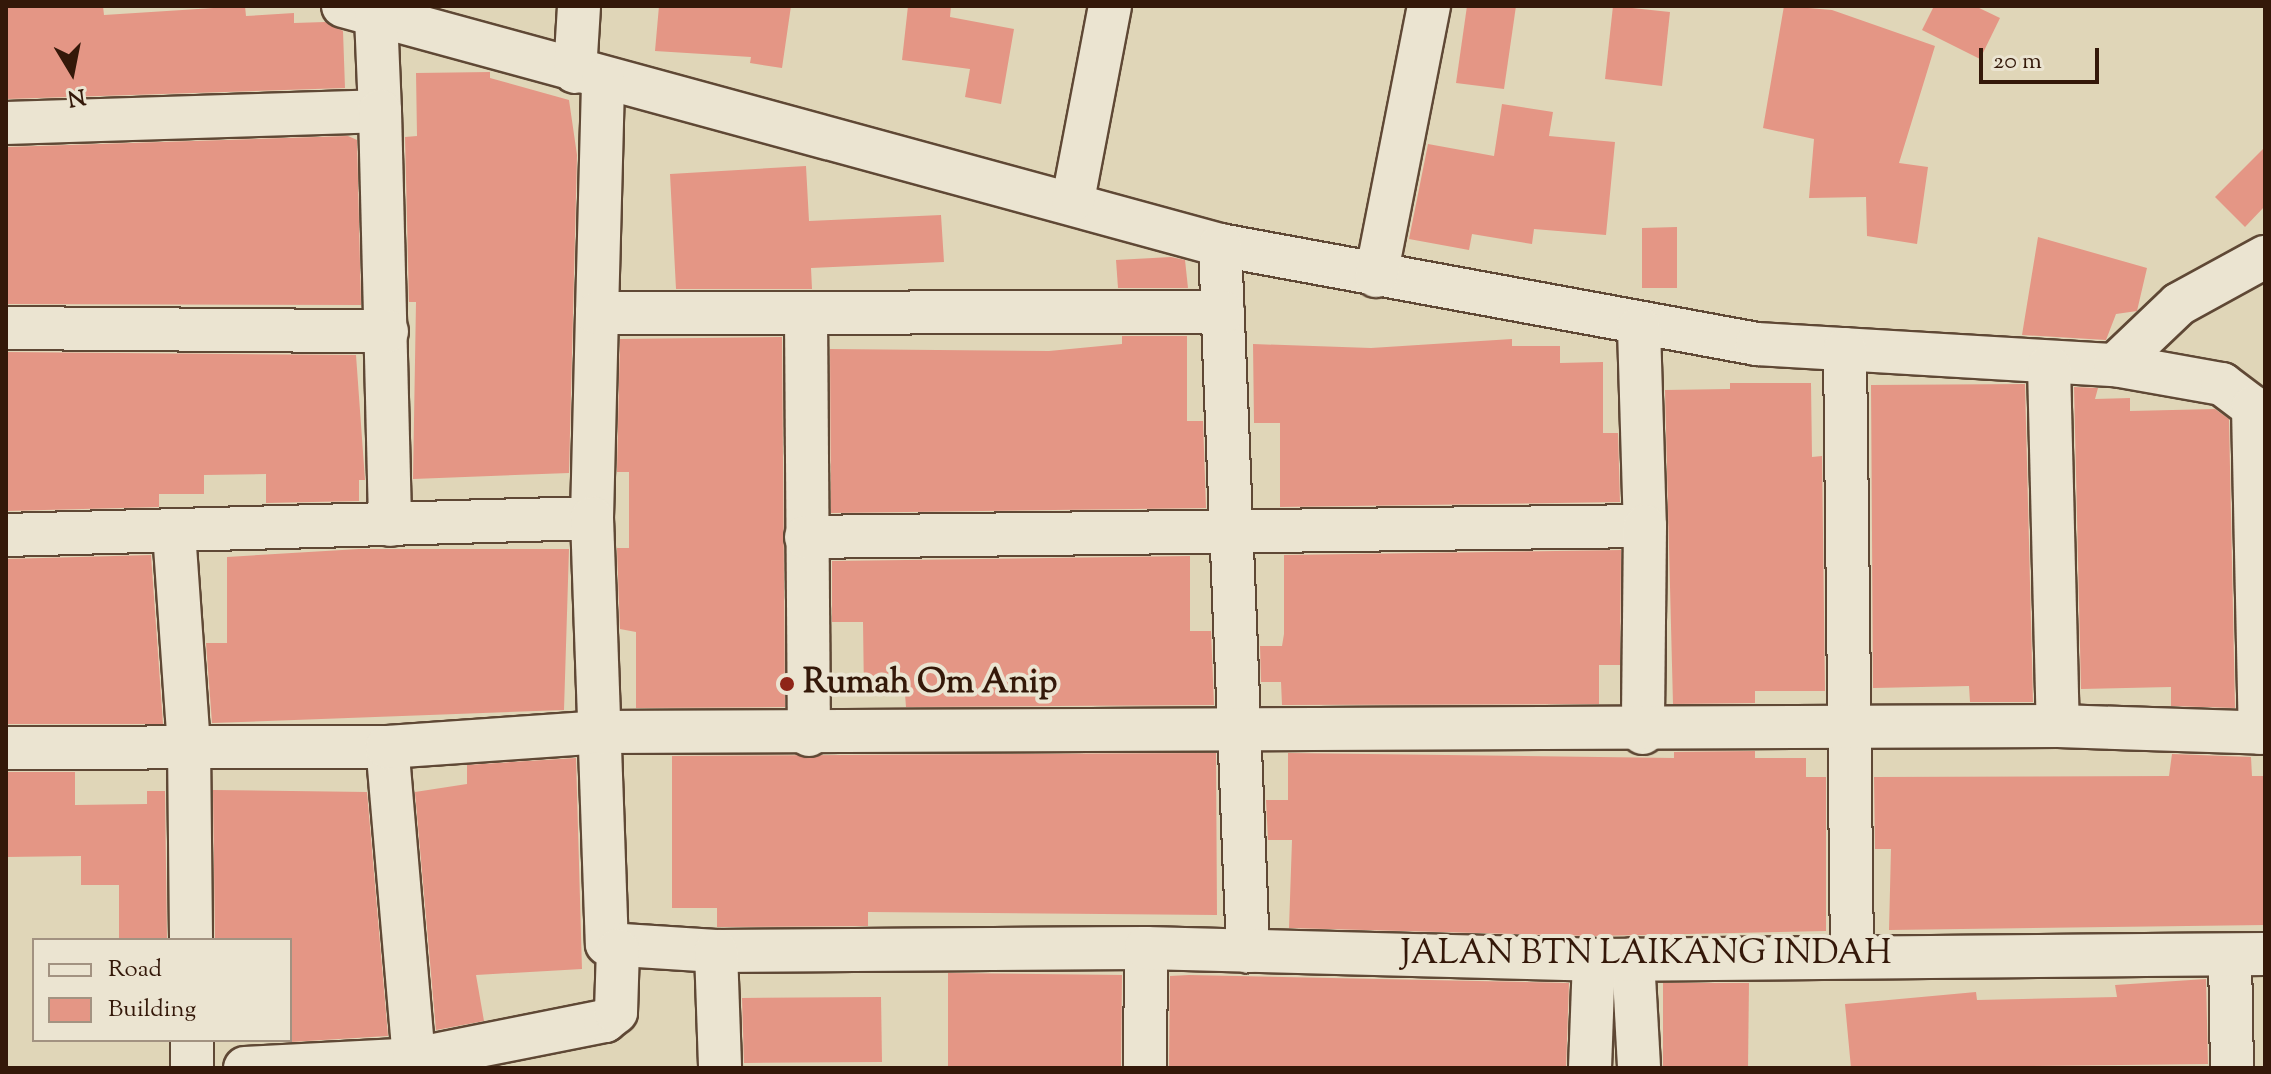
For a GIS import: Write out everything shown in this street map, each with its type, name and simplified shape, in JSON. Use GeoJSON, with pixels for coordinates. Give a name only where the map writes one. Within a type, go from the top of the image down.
{"type":"FeatureCollection","features":[{"type":"Feature","properties":{"kind":"street"},"geometry":{"type":"LineString","coordinates":[[245,1068],[414,1059],[605,1021],[616,1012],[618,950],[607,944],[605,930],[592,518],[597,313],[589,76],[579,6]]}},
{"type":"Feature","properties":{"kind":"street"},"geometry":{"type":"LineString","coordinates":[[1073,200],[1110,6]]}},
{"type":"Feature","properties":{"kind":"street"},"geometry":{"type":"LineString","coordinates":[[1376,276],[1429,6]]}},
{"type":"Feature","properties":{"kind":"street"},"geometry":{"type":"LineString","coordinates":[[6,748],[189,745],[387,747],[599,732],[809,735],[1643,733],[2058,726],[2262,733],[2253,407],[2222,384],[2115,365],[2049,366],[1639,328],[1220,245],[1073,200],[589,76],[360,11],[380,111],[390,525]]}},
{"type":"Feature","properties":{"kind":"street"},"geometry":{"type":"LineString","coordinates":[[6,123],[380,111]]}},
{"type":"Feature","properties":{"kind":"street"},"geometry":{"type":"LineString","coordinates":[[1220,245],[1233,669],[1244,733],[1248,951]]}},
{"type":"Feature","properties":{"kind":"street"},"geometry":{"type":"LineString","coordinates":[[2115,365],[2179,304],[2265,257]]}},
{"type":"Feature","properties":{"kind":"street"},"geometry":{"type":"LineString","coordinates":[[597,313],[1223,312]]}},
{"type":"Feature","properties":{"kind":"street"},"geometry":{"type":"LineString","coordinates":[[806,315],[809,735]]}},
{"type":"Feature","properties":{"kind":"street"},"geometry":{"type":"LineString","coordinates":[[6,328],[387,331]]}},
{"type":"Feature","properties":{"kind":"street"},"geometry":{"type":"LineString","coordinates":[[1639,328],[1645,526],[1643,733]]}},
{"type":"Feature","properties":{"kind":"street"},"geometry":{"type":"LineString","coordinates":[[1845,349],[1852,953]]}},
{"type":"Feature","properties":{"kind":"street"},"geometry":{"type":"LineString","coordinates":[[2049,366],[2058,726]]}},
{"type":"Feature","properties":{"kind":"street"},"geometry":{"type":"LineString","coordinates":[[6,535],[592,518]]}},
{"type":"Feature","properties":{"kind":"street"},"geometry":{"type":"LineString","coordinates":[[806,537],[1227,529],[1645,526]]}},
{"type":"Feature","properties":{"kind":"street"},"geometry":{"type":"LineString","coordinates":[[174,532],[189,745],[191,938]]}},
{"type":"Feature","properties":{"kind":"street"},"geometry":{"type":"LineString","coordinates":[[387,747],[414,1059]]}},
{"type":"Feature","properties":{"kind":"street"},"geometry":{"type":"LineString","coordinates":[[1145,1068],[1146,948]]}},
{"type":"Feature","properties":{"kind":"street","name":"JALAN BTN LAIKANG INDAH"},"geometry":{"type":"LineString","coordinates":[[618,950],[1146,948],[1614,959],[1852,953],[2248,955]]}},
{"type":"Feature","properties":{"kind":"street"},"geometry":{"type":"LineString","coordinates":[[716,951],[720,1068]]}},
{"type":"Feature","properties":{"kind":"street"},"geometry":{"type":"LineString","coordinates":[[2232,1068],[2248,955]]}},
{"type":"Feature","properties":{"kind":"street"},"geometry":{"type":"LineString","coordinates":[[1590,1068],[1614,959]]}},
{"type":"Feature","properties":{"kind":"street"},"geometry":{"type":"LineString","coordinates":[[1614,959],[1639,1068]]}},
{"type":"Feature","properties":{"kind":"street"},"geometry":{"type":"LineString","coordinates":[[192,1042],[192,1068]]}},
{"type":"Feature","properties":{"kind":"building"},"geometry":{"type":"Polygon","coordinates":[[[6,6],[103,6],[104,15],[245,6],[246,16],[294,13],[294,23],[325,22],[343,31],[345,88],[6,99],[6,6]]]}},
{"type":"Feature","properties":{"kind":"building"},"geometry":{"type":"Polygon","coordinates":[[[659,6],[791,6],[782,68],[750,63],[751,57],[655,51],[659,6]]]}},
{"type":"Feature","properties":{"kind":"building"},"geometry":{"type":"Polygon","coordinates":[[[908,6],[951,6],[950,17],[1014,29],[1001,104],[965,97],[970,69],[902,60],[908,6]]]}},
{"type":"Feature","properties":{"kind":"building"},"geometry":{"type":"Polygon","coordinates":[[[1467,6],[1516,6],[1504,89],[1456,83],[1467,6]]]}},
{"type":"Feature","properties":{"kind":"building"},"geometry":{"type":"Polygon","coordinates":[[[1613,6],[1670,12],[1662,86],[1605,79],[1613,6]]]}},
{"type":"Feature","properties":{"kind":"building"},"geometry":{"type":"Polygon","coordinates":[[[1784,6],[1832,10],[1935,46],[1899,163],[1928,167],[1917,244],[1867,236],[1866,197],[1809,198],[1814,139],[1763,128],[1784,6]]]}},
{"type":"Feature","properties":{"kind":"building"},"geometry":{"type":"Polygon","coordinates":[[[1934,6],[1975,6],[2000,18],[1980,59],[1922,30],[1934,6]]]}},
{"type":"Feature","properties":{"kind":"building"},"geometry":{"type":"Polygon","coordinates":[[[490,72],[490,78],[569,100],[577,155],[569,473],[413,479],[416,302],[409,302],[405,137],[417,136],[416,73],[490,72]]]}},
{"type":"Feature","properties":{"kind":"building"},"geometry":{"type":"Polygon","coordinates":[[[1502,104],[1553,112],[1549,136],[1615,142],[1606,235],[1534,229],[1532,244],[1472,234],[1469,250],[1409,239],[1428,144],[1494,156],[1502,104]]]}},
{"type":"Feature","properties":{"kind":"building"},"geometry":{"type":"Polygon","coordinates":[[[348,136],[357,140],[361,305],[6,304],[6,147],[348,136]]]}},
{"type":"Feature","properties":{"kind":"building"},"geometry":{"type":"Polygon","coordinates":[[[2265,147],[2265,206],[2245,227],[2215,197],[2265,147]]]}},
{"type":"Feature","properties":{"kind":"building"},"geometry":{"type":"Polygon","coordinates":[[[806,166],[809,221],[941,215],[944,262],[811,268],[812,289],[676,289],[670,174],[806,166]]]}},
{"type":"Feature","properties":{"kind":"building"},"geometry":{"type":"Polygon","coordinates":[[[1677,227],[1677,288],[1642,288],[1642,228],[1677,227]]]}},
{"type":"Feature","properties":{"kind":"building"},"geometry":{"type":"Polygon","coordinates":[[[2038,237],[2147,268],[2137,311],[2116,314],[2106,340],[2022,335],[2038,237]]]}},
{"type":"Feature","properties":{"kind":"building"},"geometry":{"type":"Polygon","coordinates":[[[1171,257],[1185,260],[1188,288],[1118,288],[1116,260],[1171,257]]]}},
{"type":"Feature","properties":{"kind":"building"},"geometry":{"type":"Polygon","coordinates":[[[1122,336],[1187,336],[1187,421],[1203,421],[1206,508],[831,513],[830,349],[1049,351],[1122,344],[1122,336]]]}},
{"type":"Feature","properties":{"kind":"building"},"geometry":{"type":"Polygon","coordinates":[[[782,337],[785,707],[636,708],[636,632],[620,629],[617,548],[629,548],[629,472],[617,472],[620,339],[782,337]]]}},
{"type":"Feature","properties":{"kind":"building"},"geometry":{"type":"Polygon","coordinates":[[[1512,339],[1512,346],[1560,346],[1560,363],[1603,362],[1603,433],[1618,433],[1620,502],[1280,507],[1280,423],[1254,423],[1253,344],[1371,348],[1512,339]]]}},
{"type":"Feature","properties":{"kind":"building"},"geometry":{"type":"Polygon","coordinates":[[[6,352],[356,355],[365,480],[359,480],[359,501],[266,503],[266,474],[204,475],[204,494],[159,494],[159,507],[6,511],[6,352]]]}},
{"type":"Feature","properties":{"kind":"building"},"geometry":{"type":"Polygon","coordinates":[[[1730,383],[1811,383],[1812,457],[1822,456],[1825,691],[1755,691],[1755,703],[1673,704],[1665,390],[1730,389],[1730,383]]]}},
{"type":"Feature","properties":{"kind":"building"},"geometry":{"type":"Polygon","coordinates":[[[2025,384],[2033,702],[1970,702],[1969,686],[1873,688],[1871,385],[2025,384]]]}},
{"type":"Feature","properties":{"kind":"building"},"geometry":{"type":"Polygon","coordinates":[[[2074,387],[2098,388],[2095,399],[2130,398],[2130,411],[2215,409],[2229,419],[2235,708],[2171,706],[2171,687],[2081,689],[2074,387]]]}},
{"type":"Feature","properties":{"kind":"building"},"geometry":{"type":"Polygon","coordinates":[[[359,549],[569,549],[564,710],[212,723],[206,643],[227,643],[227,557],[359,549]]]}},
{"type":"Feature","properties":{"kind":"building"},"geometry":{"type":"Polygon","coordinates":[[[1621,550],[1620,665],[1599,665],[1599,704],[1282,705],[1281,682],[1261,682],[1260,646],[1282,646],[1284,555],[1621,550]]]}},
{"type":"Feature","properties":{"kind":"building"},"geometry":{"type":"Polygon","coordinates":[[[151,555],[163,724],[6,724],[6,559],[151,555]]]}},
{"type":"Feature","properties":{"kind":"building"},"geometry":{"type":"Polygon","coordinates":[[[1190,556],[1190,631],[1211,631],[1214,705],[906,707],[905,694],[864,695],[863,622],[832,622],[832,561],[1190,556]]]}},
{"type":"Feature","properties":{"kind":"building"},"geometry":{"type":"Polygon","coordinates":[[[1755,751],[1755,758],[1806,758],[1806,777],[1826,777],[1826,931],[1594,936],[1289,928],[1292,840],[1268,840],[1266,800],[1288,800],[1288,753],[1674,758],[1674,752],[1755,751]]]}},
{"type":"Feature","properties":{"kind":"building"},"geometry":{"type":"Polygon","coordinates":[[[1216,753],[1217,915],[868,912],[868,926],[717,927],[717,908],[672,908],[672,756],[1216,753]]]}},
{"type":"Feature","properties":{"kind":"building"},"geometry":{"type":"Polygon","coordinates":[[[2172,754],[2251,757],[2252,776],[2265,776],[2265,925],[1889,930],[1891,849],[1875,849],[1874,777],[2169,776],[2172,754]]]}},
{"type":"Feature","properties":{"kind":"building"},"geometry":{"type":"Polygon","coordinates":[[[576,758],[582,969],[476,975],[484,1021],[436,1030],[415,792],[467,784],[467,765],[576,758]]]}},
{"type":"Feature","properties":{"kind":"building"},"geometry":{"type":"Polygon","coordinates":[[[6,772],[75,772],[75,805],[147,804],[147,791],[165,791],[167,938],[119,938],[119,885],[81,885],[81,856],[6,857],[6,772]]]}},
{"type":"Feature","properties":{"kind":"building"},"geometry":{"type":"Polygon","coordinates":[[[213,790],[367,792],[388,1036],[292,1042],[292,938],[215,938],[213,790]]]}},
{"type":"Feature","properties":{"kind":"building"},"geometry":{"type":"Polygon","coordinates":[[[948,973],[1122,975],[1121,1068],[948,1068],[948,973]]]}},
{"type":"Feature","properties":{"kind":"building"},"geometry":{"type":"Polygon","coordinates":[[[1170,976],[1569,983],[1566,1068],[1169,1068],[1170,976]]]}},
{"type":"Feature","properties":{"kind":"building"},"geometry":{"type":"Polygon","coordinates":[[[2206,979],[2208,1064],[1851,1068],[1845,1004],[1976,992],[1977,1000],[2117,997],[2115,985],[2206,979]]]}},
{"type":"Feature","properties":{"kind":"building"},"geometry":{"type":"Polygon","coordinates":[[[1663,983],[1749,983],[1748,1068],[1663,1068],[1663,983]]]}},
{"type":"Feature","properties":{"kind":"building"},"geometry":{"type":"Polygon","coordinates":[[[881,997],[882,1062],[744,1063],[742,998],[881,997]]]}},
{"type":"Feature","properties":{"kind":"place","name":"Rumah Om Anip"},"geometry":{"type":"Point","coordinates":[787,684]}}]}
